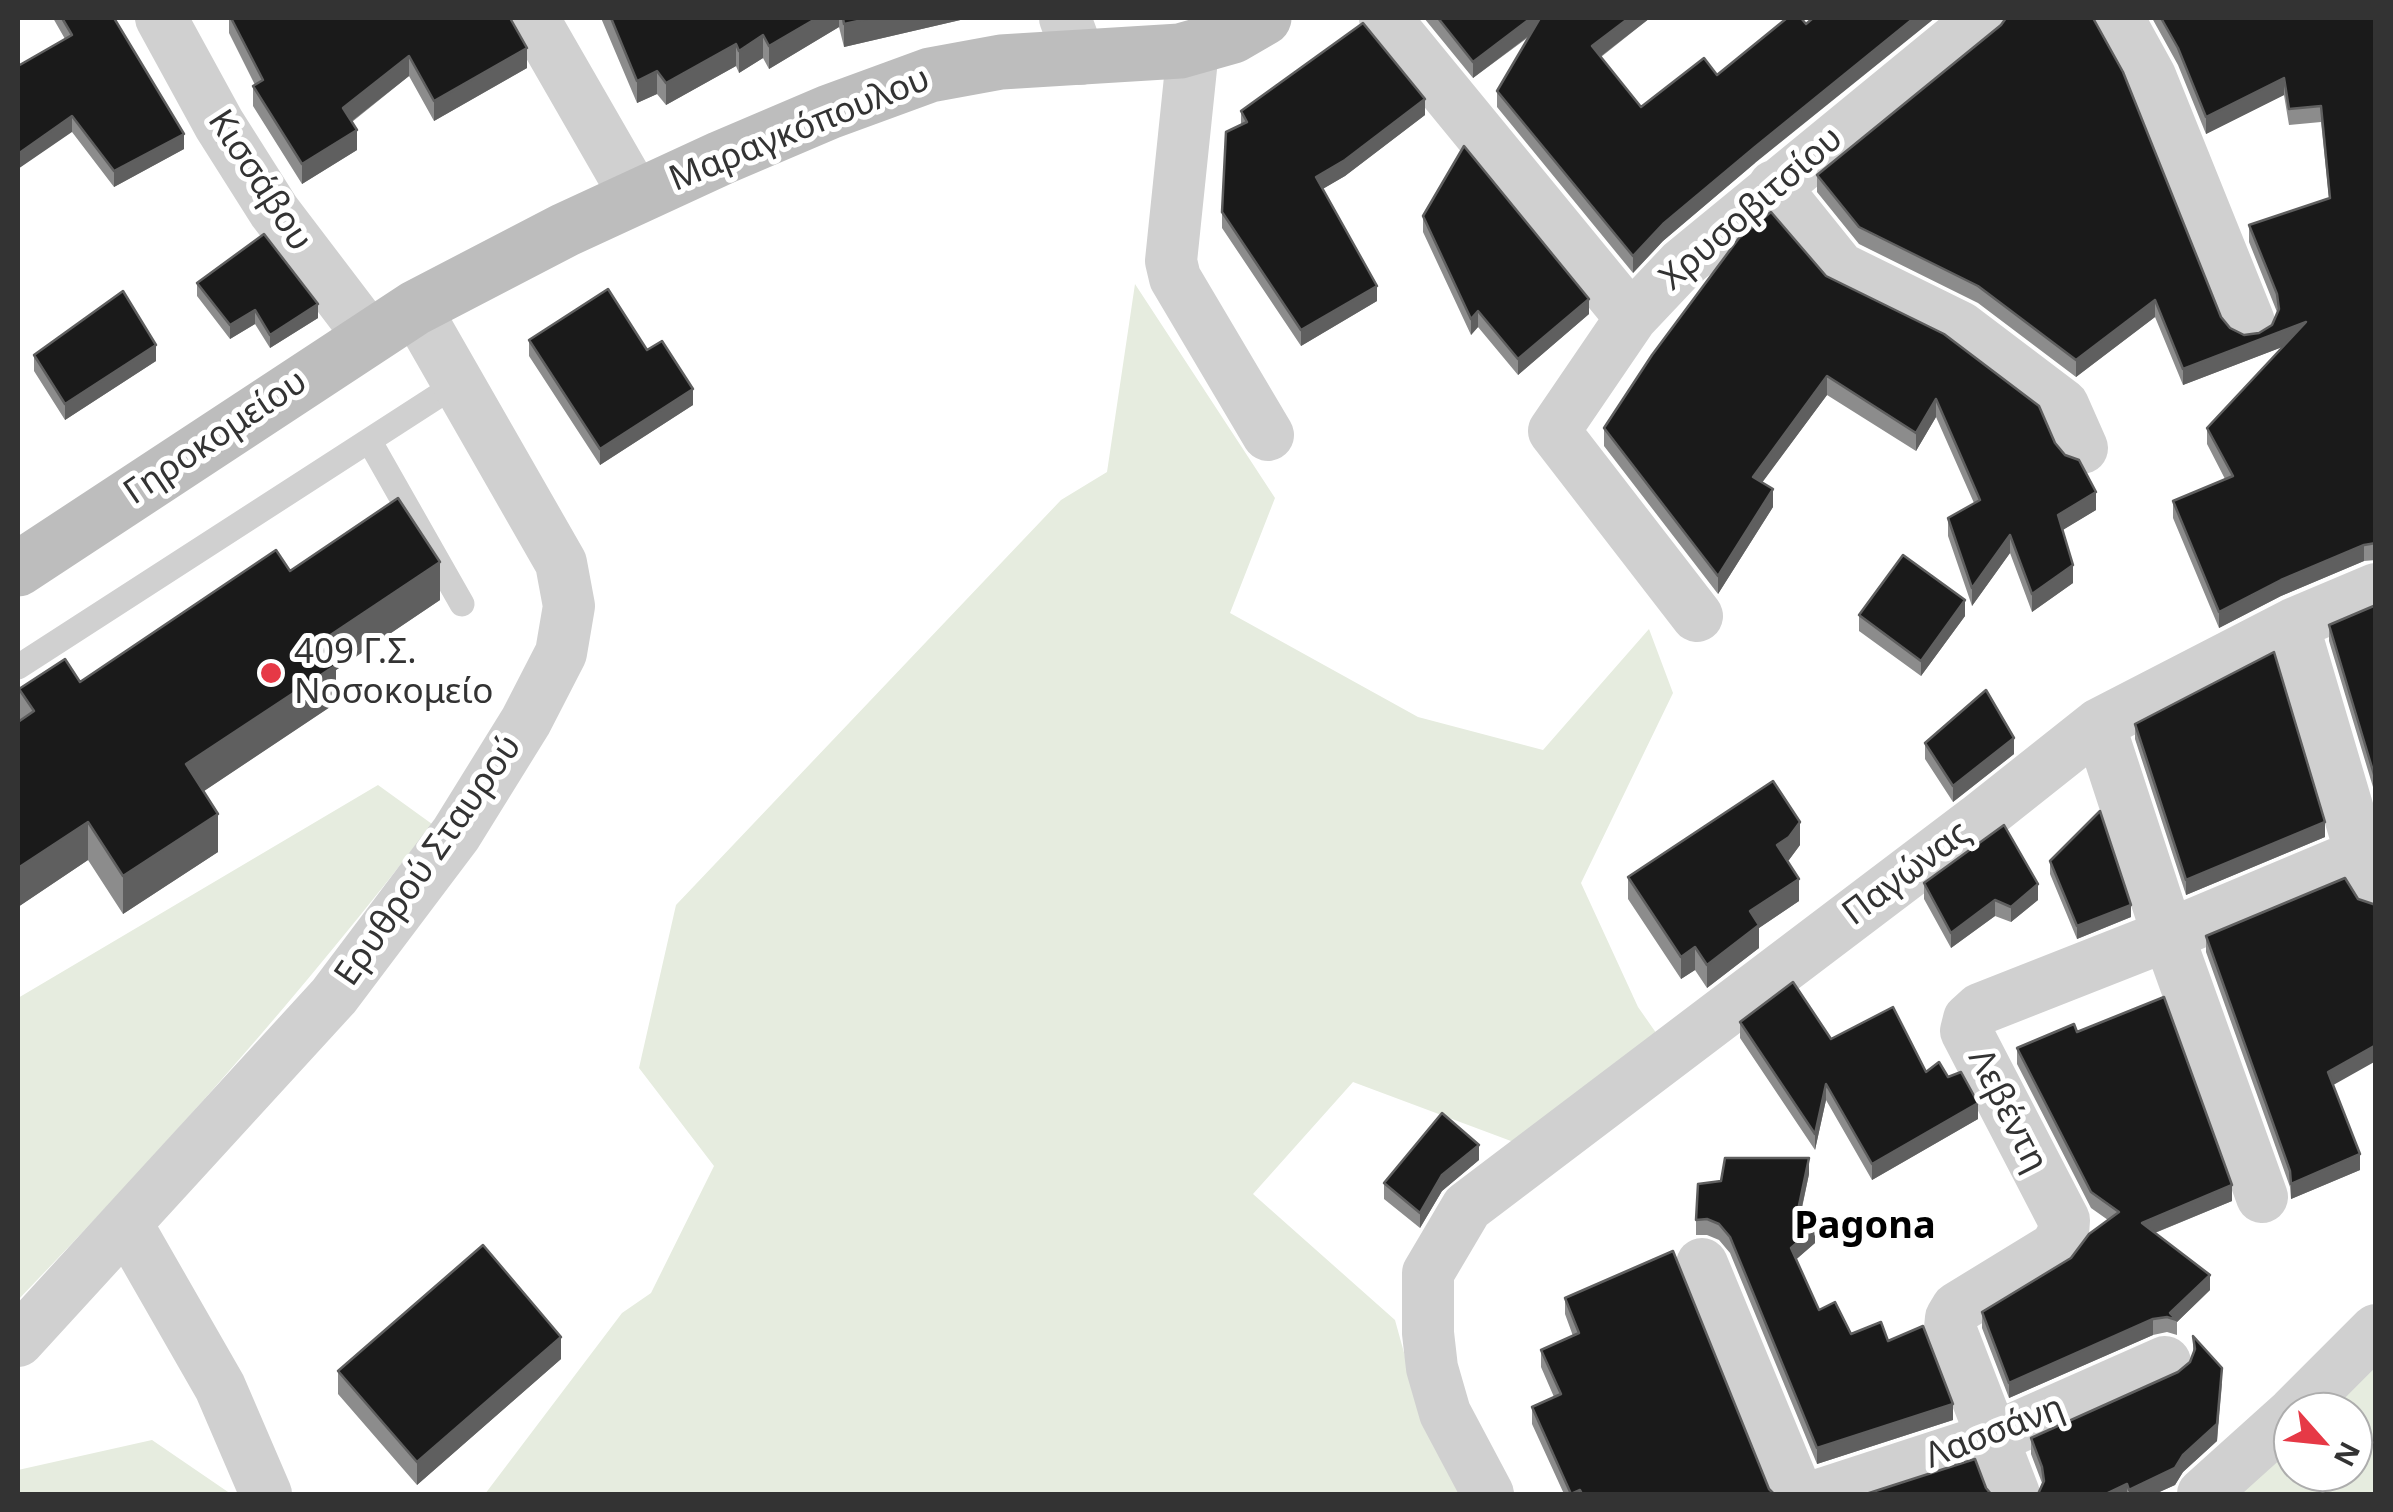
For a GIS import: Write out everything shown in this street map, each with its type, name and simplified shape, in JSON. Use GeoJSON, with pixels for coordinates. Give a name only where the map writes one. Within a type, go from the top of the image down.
{"type":"FeatureCollection","features":[{"type":"Feature","properties":{"kind":"main road","name":"Μαραγκόπουλου"},"geometry":{"type":"LineString","coordinates":[[392,322],[636,197],[782,130],[930,75],[1001,62],[1072,38],[1192,49],[1233,36],[1264,18]]}},
{"type":"Feature","properties":{"kind":"main road","name":"Γηροκομείου"},"geometry":{"type":"LineString","coordinates":[[18,569],[392,322]]}},
{"type":"Feature","properties":{"kind":"street","name":"Κισσάβου"},"geometry":{"type":"LineString","coordinates":[[161,18],[219,124],[274,211],[392,322]]}},
{"type":"Feature","properties":{"kind":"street"},"geometry":{"type":"LineString","coordinates":[[533,18],[636,197]]}},
{"type":"Feature","properties":{"kind":"street"},"geometry":{"type":"LineString","coordinates":[[1385,18],[1631,318]]}},
{"type":"Feature","properties":{"kind":"street","name":"Χρυσοβιτσίου"},"geometry":{"type":"LineString","coordinates":[[1698,616],[1554,432],[1631,318],[1682,264],[1982,18]]}},
{"type":"Feature","properties":{"kind":"street"},"geometry":{"type":"LineString","coordinates":[[2118,18],[2150,76],[2249,322]]}},
{"type":"Feature","properties":{"kind":"street"},"geometry":{"type":"LineString","coordinates":[[1192,49],[1171,261],[1176,278],[1268,435]]}},
{"type":"Feature","properties":{"kind":"street"},"geometry":{"type":"LineString","coordinates":[[1774,186],[1840,268],[1960,327],[2064,404],[2082,448]]}},
{"type":"Feature","properties":{"kind":"street","name":"Ερυθρού Σταυρού"},"geometry":{"type":"LineString","coordinates":[[18,1341],[334,996],[407,903],[501,763],[561,653],[569,619],[561,563],[458,383],[392,322]]}},
{"type":"Feature","properties":{"kind":"street","name":"Παγώνας"},"geometry":{"type":"LineString","coordinates":[[1488,1494],[1444,1412],[1432,1368],[1428,1333],[1428,1273],[1467,1207],[2099,724],[2292,624],[2376,588]]}},
{"type":"Feature","properties":{"kind":"street"},"geometry":{"type":"LineString","coordinates":[[2292,624],[2368,873]]}},
{"type":"Feature","properties":{"kind":"street"},"geometry":{"type":"LineString","coordinates":[[2099,724],[2168,936],[2262,1197]]}},
{"type":"Feature","properties":{"kind":"street","name":"Λεβέντη"},"geometry":{"type":"LineString","coordinates":[[2014,1494],[1950,1328],[1951,1318],[1957,1308],[2055,1248],[2063,1236],[2064,1220],[1966,1031],[1969,1019],[1980,1009],[2168,936],[2368,873]]}},
{"type":"Feature","properties":{"kind":"street"},"geometry":{"type":"LineString","coordinates":[[126,1223],[212,1371],[266,1494]]}},
{"type":"Feature","properties":{"kind":"street"},"geometry":{"type":"LineString","coordinates":[[1702,1264],[1797,1494]]}},
{"type":"Feature","properties":{"kind":"street"},"geometry":{"type":"LineString","coordinates":[[2313,1392],[2376,1330]]}},
{"type":"Feature","properties":{"kind":"street","name":"Λασσάνη"},"geometry":{"type":"LineString","coordinates":[[1822,1494],[1991,1439],[2165,1362]]}},
{"type":"Feature","properties":{"kind":"street"},"geometry":{"type":"LineString","coordinates":[[2203,1494],[2273,1430]]}},
{"type":"Feature","properties":{"kind":"lane"},"geometry":{"type":"LineString","coordinates":[[18,667],[458,383]]}},
{"type":"Feature","properties":{"kind":"lane"},"geometry":{"type":"LineString","coordinates":[[370,442],[462,604]]}},
{"type":"Feature","properties":{"kind":"shaded area"},"geometry":{"type":"Polygon","coordinates":[[[1135,284],[1275,498],[1230,613],[1418,717],[1543,750],[1649,629],[1673,693],[1581,883],[1638,1007],[1659,1037],[1519,1144],[1353,1082],[1253,1194],[1395,1320],[1419,1407],[1467,1494],[485,1494],[622,1313],[651,1293],[714,1166],[639,1068],[676,905],[1061,500],[1107,472],[1135,284]]]}},
{"type":"Feature","properties":{"kind":"shaded area"},"geometry":{"type":"Polygon","coordinates":[[[378,785],[432,824],[232,1068],[18,1300],[18,998],[378,785]]]}},
{"type":"Feature","properties":{"kind":"shaded area"},"geometry":{"type":"Polygon","coordinates":[[[2375,1354],[2375,1494],[2231,1494],[2273,1454],[2273,1492],[2373,1492],[2373,1392],[2337,1392],[2375,1354]]]}},
{"type":"Feature","properties":{"kind":"shaded area"},"geometry":{"type":"Polygon","coordinates":[[[152,1440],[231,1494],[18,1494],[18,1470],[152,1440]]]}},
{"type":"Feature","properties":{"kind":"building"},"geometry":{"type":"Polygon","coordinates":[[[62,18],[114,18],[184,134],[114,171],[72,116],[18,154],[18,66],[72,35],[62,18]]]}},
{"type":"Feature","properties":{"kind":"building"},"geometry":{"type":"Polygon","coordinates":[[[231,18],[510,18],[527,48],[434,101],[409,56],[343,108],[357,130],[302,164],[253,86],[263,80],[231,18]]]}},
{"type":"Feature","properties":{"kind":"building"},"geometry":{"type":"Polygon","coordinates":[[[611,18],[817,18],[769,46],[763,35],[739,51],[736,44],[666,83],[657,71],[637,81],[611,18]]]}},
{"type":"Feature","properties":{"kind":"building"},"geometry":{"type":"Polygon","coordinates":[[[843,18],[872,18],[844,24],[843,18]]]}},
{"type":"Feature","properties":{"kind":"building"},"geometry":{"type":"Polygon","coordinates":[[[1438,18],[1531,18],[1473,62],[1438,18]]]}},
{"type":"Feature","properties":{"kind":"building"},"geometry":{"type":"Polygon","coordinates":[[[1540,18],[1629,18],[1592,46],[1641,107],[1704,58],[1717,75],[1787,18],[1801,18],[1806,24],[1813,18],[1914,18],[1663,224],[1633,256],[1497,91],[1540,18]]]}},
{"type":"Feature","properties":{"kind":"building"},"geometry":{"type":"Polygon","coordinates":[[[2006,18],[2093,18],[2123,72],[2221,317],[2230,328],[2244,335],[2259,333],[2272,325],[2279,309],[2277,294],[2249,225],[2330,198],[2321,106],[2289,109],[2284,78],[2206,117],[2178,48],[2161,18],[2376,18],[2376,543],[2281,580],[2219,612],[2173,501],[2233,476],[2207,428],[2306,322],[2183,369],[2155,300],[2076,360],[1978,286],[1859,227],[1817,175],[2006,18]]]}},
{"type":"Feature","properties":{"kind":"building"},"geometry":{"type":"Polygon","coordinates":[[[1363,23],[1425,99],[1345,160],[1316,177],[1377,286],[1301,330],[1222,212],[1226,132],[1247,122],[1241,111],[1363,23]]]}},
{"type":"Feature","properties":{"kind":"building"},"geometry":{"type":"Polygon","coordinates":[[[1464,146],[1589,299],[1518,359],[1478,311],[1471,319],[1423,216],[1464,146]]]}},
{"type":"Feature","properties":{"kind":"building"},"geometry":{"type":"Polygon","coordinates":[[[1771,212],[1826,276],[1944,334],[2039,406],[2055,443],[2065,455],[2079,460],[2096,492],[2058,515],[2073,565],[2032,594],[2010,535],[1972,588],[1948,518],[1980,500],[1936,399],[1916,433],[1827,376],[1753,477],[1773,489],[1718,576],[1604,428],[1652,355],[1739,238],[1771,212]]]}},
{"type":"Feature","properties":{"kind":"building"},"geometry":{"type":"Polygon","coordinates":[[[264,234],[318,304],[270,335],[255,310],[230,325],[197,283],[264,234]]]}},
{"type":"Feature","properties":{"kind":"building"},"geometry":{"type":"Polygon","coordinates":[[[608,289],[647,350],[662,341],[693,389],[600,449],[529,340],[608,289]]]}},
{"type":"Feature","properties":{"kind":"building"},"geometry":{"type":"Polygon","coordinates":[[[123,291],[156,345],[65,404],[34,355],[123,291]]]}},
{"type":"Feature","properties":{"kind":"building"},"geometry":{"type":"Polygon","coordinates":[[[398,498],[440,562],[320,642],[336,665],[186,764],[218,814],[123,876],[88,822],[18,868],[18,722],[34,711],[19,689],[65,659],[80,682],[276,550],[290,571],[398,498]]]}},
{"type":"Feature","properties":{"kind":"building"},"geometry":{"type":"Polygon","coordinates":[[[1903,555],[1965,600],[1921,661],[1859,615],[1903,555]]]}},
{"type":"Feature","properties":{"kind":"building"},"geometry":{"type":"Polygon","coordinates":[[[2376,605],[2376,781],[2329,625],[2376,605]]]}},
{"type":"Feature","properties":{"kind":"building"},"geometry":{"type":"Polygon","coordinates":[[[2274,652],[2325,822],[2186,880],[2135,724],[2274,652]]]}},
{"type":"Feature","properties":{"kind":"building"},"geometry":{"type":"Polygon","coordinates":[[[1986,690],[2014,738],[1953,786],[1925,743],[1986,690]]]}},
{"type":"Feature","properties":{"kind":"building"},"geometry":{"type":"Polygon","coordinates":[[[1773,781],[1800,822],[1777,845],[1799,879],[1750,911],[1759,925],[1707,965],[1695,947],[1681,957],[1628,877],[1773,781]]]}},
{"type":"Feature","properties":{"kind":"building"},"geometry":{"type":"Polygon","coordinates":[[[2100,811],[2131,905],[2077,926],[2050,861],[2100,811]]]}},
{"type":"Feature","properties":{"kind":"building"},"geometry":{"type":"Polygon","coordinates":[[[2004,825],[2038,884],[2011,907],[1995,900],[1951,933],[1924,883],[2004,825]]]}},
{"type":"Feature","properties":{"kind":"building"},"geometry":{"type":"Polygon","coordinates":[[[2345,878],[2358,899],[2376,905],[2376,1045],[2328,1072],[2360,1154],[2291,1184],[2290,1171],[2206,936],[2345,878]]]}},
{"type":"Feature","properties":{"kind":"building"},"geometry":{"type":"Polygon","coordinates":[[[1793,982],[1831,1039],[1893,1007],[1926,1072],[1939,1062],[1948,1077],[1961,1072],[1978,1103],[1872,1164],[1826,1084],[1815,1134],[1740,1022],[1793,982]]]}},
{"type":"Feature","properties":{"kind":"building"},"geometry":{"type":"Polygon","coordinates":[[[2164,997],[2232,1185],[2142,1223],[2210,1275],[2170,1313],[2177,1320],[2153,1319],[2009,1383],[1982,1312],[2071,1258],[2089,1234],[2119,1212],[2091,1192],[2017,1048],[2074,1024],[2077,1032],[2164,997]]]}},
{"type":"Feature","properties":{"kind":"building"},"geometry":{"type":"Polygon","coordinates":[[[1442,1113],[1479,1145],[1442,1175],[1420,1213],[1384,1183],[1442,1113]]]}},
{"type":"Feature","properties":{"kind":"building"},"geometry":{"type":"Polygon","coordinates":[[[1725,1158],[1809,1158],[1798,1210],[1815,1227],[1791,1248],[1819,1310],[1835,1302],[1851,1334],[1881,1322],[1888,1341],[1923,1326],[1953,1404],[1817,1448],[1730,1237],[1719,1224],[1696,1220],[1698,1184],[1721,1181],[1725,1158]]]}},
{"type":"Feature","properties":{"kind":"building"},"geometry":{"type":"Polygon","coordinates":[[[483,1245],[561,1337],[417,1462],[338,1371],[483,1245]]]}},
{"type":"Feature","properties":{"kind":"building"},"geometry":{"type":"Polygon","coordinates":[[[1673,1251],[1774,1494],[1582,1494],[1580,1490],[1571,1494],[1532,1407],[1561,1394],[1541,1350],[1579,1333],[1565,1298],[1673,1251]]]}},
{"type":"Feature","properties":{"kind":"building"},"geometry":{"type":"Polygon","coordinates":[[[2193,1336],[2222,1368],[2217,1424],[2183,1455],[2175,1468],[2129,1490],[2127,1484],[2106,1494],[2038,1494],[2044,1481],[2031,1438],[2178,1372],[2190,1362],[2195,1349],[2193,1336]]]}},
{"type":"Feature","properties":{"kind":"building"},"geometry":{"type":"Polygon","coordinates":[[[1975,1459],[1991,1494],[1866,1494],[1975,1459]]]}},
{"type":"Feature","properties":{"kind":"place","name":"409 Γ.Σ. Νοσοκομείο"},"geometry":{"type":"Point","coordinates":[271,673]}},
{"type":"Feature","properties":{"kind":"district","name":"Pagona"},"geometry":{"type":"Point","coordinates":[1865,1227]}}]}
